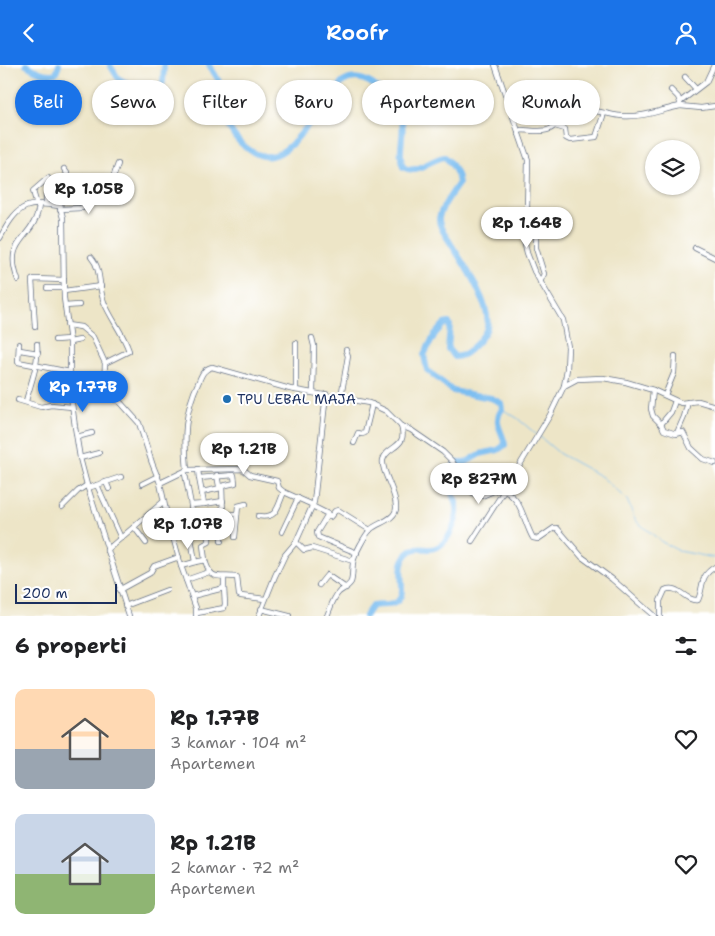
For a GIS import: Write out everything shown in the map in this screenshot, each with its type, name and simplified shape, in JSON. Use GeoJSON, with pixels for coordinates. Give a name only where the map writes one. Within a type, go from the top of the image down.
{"type":"FeatureCollection","features":[{"type":"Feature","properties":{"kind":"street"},"geometry":{"type":"LineString","coordinates":[[472,541],[550,415],[564,386],[568,358],[566,330],[563,319],[529,262],[524,240],[527,211],[528,160],[495,65]]}},
{"type":"Feature","properties":{"kind":"street"},"geometry":{"type":"LineString","coordinates":[[680,104],[708,79],[714,65]]}},
{"type":"Feature","properties":{"kind":"street"},"geometry":{"type":"LineString","coordinates":[[685,77],[696,89]]}},
{"type":"Feature","properties":{"kind":"street"},"geometry":{"type":"LineString","coordinates":[[671,90],[678,97],[680,104]]}},
{"type":"Feature","properties":{"kind":"street"},"geometry":{"type":"LineString","coordinates":[[518,133],[521,130],[548,129],[554,126],[563,109],[574,108],[623,117],[680,104],[701,108],[715,106]]}},
{"type":"Feature","properties":{"kind":"street"},"geometry":{"type":"LineString","coordinates":[[554,126],[565,129],[566,138],[570,140],[596,137],[604,113]]}},
{"type":"Feature","properties":{"kind":"street"},"geometry":{"type":"LineString","coordinates":[[0,238],[12,217],[20,209],[28,205],[46,204],[82,208],[109,189],[118,164]]}},
{"type":"Feature","properties":{"kind":"street"},"geometry":{"type":"LineString","coordinates":[[64,169],[67,173],[60,192],[60,207],[63,218],[64,290],[69,341],[72,407],[76,437],[88,486],[119,590],[129,616]]}},
{"type":"Feature","properties":{"kind":"street"},"geometry":{"type":"LineString","coordinates":[[18,280],[14,269],[14,252],[16,246],[35,222],[38,205],[33,191],[48,178]]}},
{"type":"Feature","properties":{"kind":"street"},"geometry":{"type":"LineString","coordinates":[[82,208],[90,178]]}},
{"type":"Feature","properties":{"kind":"street"},"geometry":{"type":"LineString","coordinates":[[46,195],[46,204]]}},
{"type":"Feature","properties":{"kind":"street"},"geometry":{"type":"LineString","coordinates":[[527,211],[536,223],[536,248],[544,274],[540,281]]}},
{"type":"Feature","properties":{"kind":"street"},"geometry":{"type":"LineString","coordinates":[[536,223],[563,225]]}},
{"type":"Feature","properties":{"kind":"street"},"geometry":{"type":"LineString","coordinates":[[695,248],[715,257]]}},
{"type":"Feature","properties":{"kind":"street"},"geometry":{"type":"LineString","coordinates":[[91,257],[99,273],[104,301],[130,351],[105,363]]}},
{"type":"Feature","properties":{"kind":"street"},"geometry":{"type":"LineString","coordinates":[[35,327],[32,280],[64,280]]}},
{"type":"Feature","properties":{"kind":"street"},"geometry":{"type":"LineString","coordinates":[[47,288],[64,290],[101,286]]}},
{"type":"Feature","properties":{"kind":"street"},"geometry":{"type":"LineString","coordinates":[[66,306],[79,305]]}},
{"type":"Feature","properties":{"kind":"street"},"geometry":{"type":"LineString","coordinates":[[67,325],[82,327],[93,337],[105,363],[104,387],[106,394],[121,403],[139,423],[158,476],[181,566],[197,615],[225,606],[224,577]]}},
{"type":"Feature","properties":{"kind":"street"},"geometry":{"type":"LineString","coordinates":[[312,338],[314,346],[313,392]]}},
{"type":"Feature","properties":{"kind":"street"},"geometry":{"type":"LineString","coordinates":[[55,340],[80,340]]}},
{"type":"Feature","properties":{"kind":"street"},"geometry":{"type":"LineString","coordinates":[[26,401],[36,366],[37,343]]}},
{"type":"Feature","properties":{"kind":"street"},"geometry":{"type":"LineString","coordinates":[[296,343],[296,390]]}},
{"type":"Feature","properties":{"kind":"street"},"geometry":{"type":"LineString","coordinates":[[19,344],[18,362],[70,372]]}},
{"type":"Feature","properties":{"kind":"street"},"geometry":{"type":"LineString","coordinates":[[20,350],[38,353]]}},
{"type":"Feature","properties":{"kind":"street"},"geometry":{"type":"LineString","coordinates":[[341,397],[348,356],[346,350]]}},
{"type":"Feature","properties":{"kind":"street"},"geometry":{"type":"LineString","coordinates":[[665,395],[674,373],[675,356]]}},
{"type":"Feature","properties":{"kind":"street"},"geometry":{"type":"LineString","coordinates":[[195,562],[190,533],[192,519],[186,472],[186,415],[192,395],[203,374],[208,368],[212,367],[296,390],[326,394],[372,404],[386,411],[401,426],[419,435],[443,452],[452,461],[468,489],[482,496],[496,491],[510,493],[533,538],[538,539],[554,528],[557,529],[582,557],[654,616]]}},
{"type":"Feature","properties":{"kind":"street"},"geometry":{"type":"LineString","coordinates":[[564,386],[577,379],[595,377],[626,382],[653,390],[681,403],[698,401],[715,406]]}},
{"type":"Feature","properties":{"kind":"street"},"geometry":{"type":"LineString","coordinates":[[71,393],[86,392],[104,387]]}},
{"type":"Feature","properties":{"kind":"street"},"geometry":{"type":"LineString","coordinates":[[653,390],[652,412],[664,430],[676,434],[683,432],[691,448],[703,459],[715,463]]}},
{"type":"Feature","properties":{"kind":"street"},"geometry":{"type":"LineString","coordinates":[[259,616],[280,564],[296,542],[313,506],[326,394]]}},
{"type":"Feature","properties":{"kind":"street"},"geometry":{"type":"LineString","coordinates":[[18,400],[41,407],[51,405],[72,407]]}},
{"type":"Feature","properties":{"kind":"street"},"geometry":{"type":"LineString","coordinates":[[661,424],[671,412],[676,401]]}},
{"type":"Feature","properties":{"kind":"street"},"geometry":{"type":"LineString","coordinates":[[676,434],[684,417],[688,402]]}},
{"type":"Feature","properties":{"kind":"street"},"geometry":{"type":"LineString","coordinates":[[354,443],[358,433],[362,435],[365,433],[372,404]]}},
{"type":"Feature","properties":{"kind":"street"},"geometry":{"type":"LineString","coordinates":[[40,413],[41,407]]}},
{"type":"Feature","properties":{"kind":"street"},"geometry":{"type":"LineString","coordinates":[[326,616],[337,596],[351,582],[353,561],[370,530],[394,515],[396,511],[394,492],[385,472],[383,461],[385,455],[398,445],[402,438],[403,431],[401,426]]}},
{"type":"Feature","properties":{"kind":"street"},"geometry":{"type":"LineString","coordinates":[[76,437],[92,433]]}},
{"type":"Feature","properties":{"kind":"street"},"geometry":{"type":"LineString","coordinates":[[80,458],[99,453]]}},
{"type":"Feature","properties":{"kind":"street"},"geometry":{"type":"LineString","coordinates":[[160,483],[198,469],[243,469],[250,475],[277,481],[279,489],[328,514],[327,516]]}},
{"type":"Feature","properties":{"kind":"street"},"geometry":{"type":"LineString","coordinates":[[198,469],[204,504]]}},
{"type":"Feature","properties":{"kind":"street"},"geometry":{"type":"LineString","coordinates":[[199,478],[218,475],[234,476],[235,483],[202,492]]}},
{"type":"Feature","properties":{"kind":"street"},"geometry":{"type":"LineString","coordinates":[[218,475],[223,501],[221,541]]}},
{"type":"Feature","properties":{"kind":"street"},"geometry":{"type":"LineString","coordinates":[[142,484],[158,476]]}},
{"type":"Feature","properties":{"kind":"street"},"geometry":{"type":"LineString","coordinates":[[62,507],[78,491],[88,486],[121,477]]}},
{"type":"Feature","properties":{"kind":"street"},"geometry":{"type":"LineString","coordinates":[[106,482],[109,489]]}},
{"type":"Feature","properties":{"kind":"street"},"geometry":{"type":"LineString","coordinates":[[97,485],[121,538]]}},
{"type":"Feature","properties":{"kind":"street"},"geometry":{"type":"LineString","coordinates":[[258,516],[268,517],[273,515],[284,492]]}},
{"type":"Feature","properties":{"kind":"street"},"geometry":{"type":"LineString","coordinates":[[282,531],[298,498]]}},
{"type":"Feature","properties":{"kind":"street"},"geometry":{"type":"LineString","coordinates":[[107,550],[164,501]]}},
{"type":"Feature","properties":{"kind":"street"},"geometry":{"type":"LineString","coordinates":[[191,505],[223,501]]}},
{"type":"Feature","properties":{"kind":"street"},"geometry":{"type":"LineString","coordinates":[[235,537],[238,506],[246,504]]}},
{"type":"Feature","properties":{"kind":"street"},"geometry":{"type":"LineString","coordinates":[[357,553],[317,535],[327,516],[330,517],[338,510],[370,530]]}},
{"type":"Feature","properties":{"kind":"street"},"geometry":{"type":"LineString","coordinates":[[192,519],[236,514]]}},
{"type":"Feature","properties":{"kind":"street"},"geometry":{"type":"LineString","coordinates":[[192,547],[209,542],[210,517]]}},
{"type":"Feature","properties":{"kind":"street"},"geometry":{"type":"LineString","coordinates":[[134,527],[146,543]]}},
{"type":"Feature","properties":{"kind":"street"},"geometry":{"type":"LineString","coordinates":[[174,536],[209,531]]}},
{"type":"Feature","properties":{"kind":"street"},"geometry":{"type":"LineString","coordinates":[[296,542],[304,550],[312,548],[353,561]]}},
{"type":"Feature","properties":{"kind":"street"},"geometry":{"type":"LineString","coordinates":[[203,545],[209,572],[216,577],[237,577],[241,596],[265,599]]}},
{"type":"Feature","properties":{"kind":"street"},"geometry":{"type":"LineString","coordinates":[[119,590],[150,573],[154,566],[179,557]]}},
{"type":"Feature","properties":{"kind":"street"},"geometry":{"type":"LineString","coordinates":[[181,566],[205,560]]}},
{"type":"Feature","properties":{"kind":"street"},"geometry":{"type":"LineString","coordinates":[[659,616],[660,601],[665,590],[674,588],[687,597],[695,601],[698,600],[703,579],[715,567]]}},
{"type":"Feature","properties":{"kind":"street"},"geometry":{"type":"LineString","coordinates":[[186,580],[209,572]]}},
{"type":"Feature","properties":{"kind":"street"},"geometry":{"type":"LineString","coordinates":[[319,585],[326,575],[346,588]]}},
{"type":"Feature","properties":{"kind":"street"},"geometry":{"type":"LineString","coordinates":[[192,596],[224,588]]}},
{"type":"Feature","properties":{"kind":"street"},"geometry":{"type":"LineString","coordinates":[[125,606],[167,590]]}},
{"type":"Feature","properties":{"kind":"street"},"geometry":{"type":"LineString","coordinates":[[649,611],[656,607],[659,616]]}},
{"type":"Feature","properties":{"kind":"street"},"geometry":{"type":"LineString","coordinates":[[261,609],[289,616]]}},
{"type":"Feature","properties":{"kind":"waterway"},"geometry":{"type":"LineString","coordinates":[[26,65],[49,74],[56,73],[59,65]]}},
{"type":"Feature","properties":{"kind":"waterway"},"geometry":{"type":"LineString","coordinates":[[110,65],[118,78],[127,83],[132,89],[147,93],[160,89],[163,82],[164,65]]}},
{"type":"Feature","properties":{"kind":"waterway"},"geometry":{"type":"LineString","coordinates":[[209,65],[217,77],[222,91],[230,129],[239,141],[251,151],[265,156],[273,156],[285,150],[333,97],[341,83],[358,78],[373,84],[380,90],[391,102],[400,117],[403,127],[401,156],[403,167],[408,169],[419,168],[445,157],[454,169],[458,179],[459,183],[439,216],[439,223],[481,296],[485,307],[487,327],[486,331],[472,348],[465,354],[455,357],[448,349],[450,325],[449,323],[444,324],[435,334],[424,355],[427,370],[453,391],[491,398],[501,403],[502,409],[499,414],[498,423],[505,445],[498,450],[480,454],[465,463],[457,463],[448,471],[448,483],[457,506],[456,519],[450,534],[440,546],[411,551],[405,557],[402,564],[402,593],[400,599],[392,604],[372,606],[365,616]]}},
{"type":"Feature","properties":{"kind":"waterway"},"geometry":{"type":"LineString","coordinates":[[502,409],[517,418],[536,434]]}},
{"type":"Feature","properties":{"kind":"waterway"},"geometry":{"type":"LineString","coordinates":[[539,436],[560,454],[602,477],[627,500],[636,521],[662,542],[679,551],[715,558]]}},
{"type":"Feature","properties":{"kind":"place","name":"TPU LEBAL MAJA"},"geometry":{"type":"Point","coordinates":[227,399]}}]}
